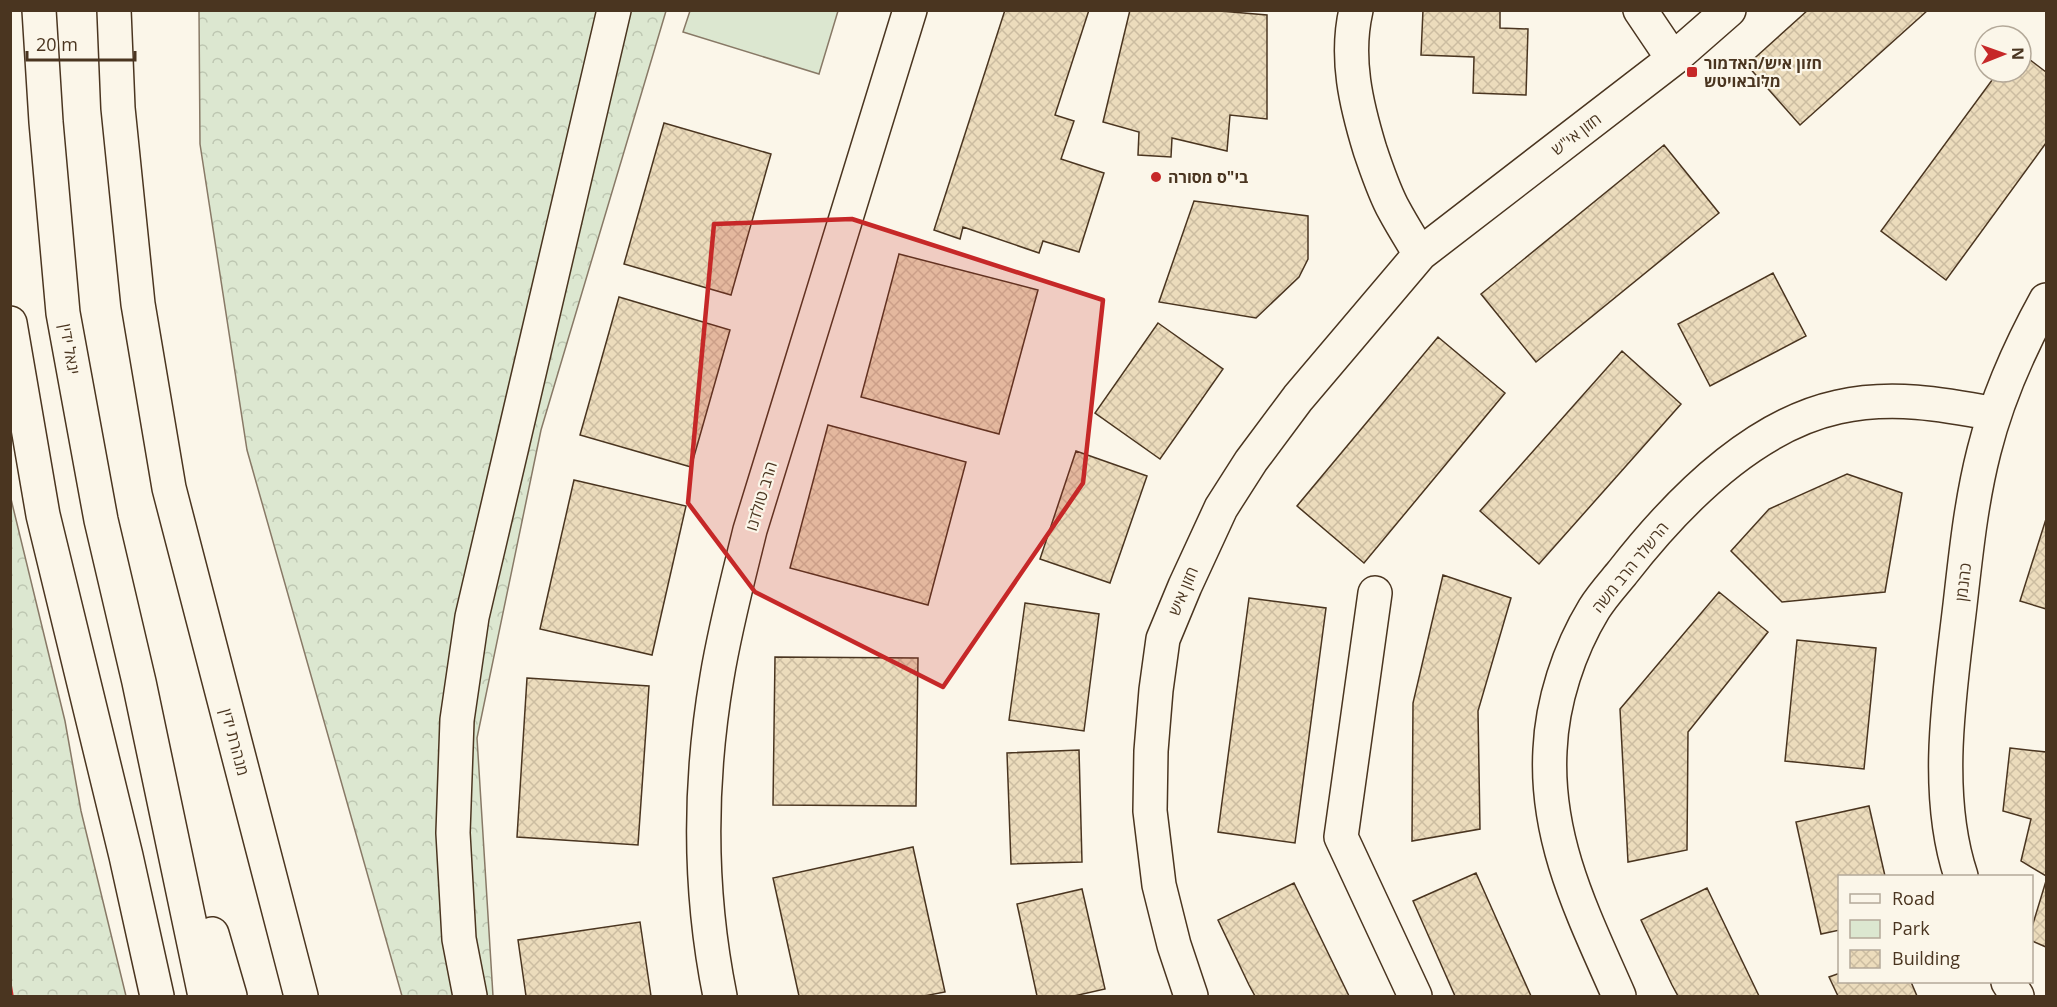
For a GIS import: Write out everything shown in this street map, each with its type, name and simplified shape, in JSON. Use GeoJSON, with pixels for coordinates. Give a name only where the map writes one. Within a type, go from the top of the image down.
{"type":"FeatureCollection","features":[{"type":"Feature","properties":{"kind":"main road","name":"יגאל ידין"},"geometry":{"type":"LineString","coordinates":[[39,10],[46,122],[63,313],[101,520],[139,682]]}},
{"type":"Feature","properties":{"kind":"main road"},"geometry":{"type":"LineString","coordinates":[[114,10],[118,108],[138,304],[169,488],[324,996]]}},
{"type":"Feature","properties":{"kind":"main road"},"geometry":{"type":"LineString","coordinates":[[470,996],[459,939],[453,833],[457,720],[466,652],[614,10]]}},
{"type":"Feature","properties":{"kind":"main road","name":"הרב טולדנו"},"geometry":{"type":"LineString","coordinates":[[720,996],[705,893],[704,821],[708,749],[717,678],[750,530],[910,10]]}},
{"type":"Feature","properties":{"kind":"main road"},"geometry":{"type":"LineString","coordinates":[[1356,10],[1351,31],[1352,78],[1359,113],[1376,168],[1393,209],[1420,254]]}},
{"type":"Feature","properties":{"kind":"main road"},"geometry":{"type":"LineString","coordinates":[[1640,10],[1674,59]]}},
{"type":"Feature","properties":{"kind":"main road","name":"חזון אי\"ש"},"geometry":{"type":"LineString","coordinates":[[1420,254],[1674,59],[1729,10]]}},
{"type":"Feature","properties":{"kind":"main road","name":"חזון איש"},"geometry":{"type":"LineString","coordinates":[[1191,996],[1174,945],[1159,885],[1150,811],[1156,690],[1163,639],[1221,508],[1251,461],[1298,398],[1420,254]]}},
{"type":"Feature","properties":{"kind":"main road","name":"כהנמן"},"geometry":{"type":"LineString","coordinates":[[1961,875],[1955,860],[1947,802],[1948,711],[1971,511],[1995,414],[2046,300]]}},
{"type":"Feature","properties":{"kind":"main road"},"geometry":{"type":"LineString","coordinates":[[10,323],[43,515],[126,856],[157,996]]}},
{"type":"Feature","properties":{"kind":"main road","name":"הרשלר הרב משה"},"geometry":{"type":"LineString","coordinates":[[1619,996],[1582,913],[1560,851],[1551,796],[1550,749],[1558,694],[1576,644],[1594,608],[1641,548],[1698,488],[1744,449],[1790,424],[1836,407],[1877,400],[1911,401],[1995,414]]}},
{"type":"Feature","properties":{"kind":"main road","name":"מנהרת ידין"},"geometry":{"type":"LineString","coordinates":[[169,488],[301,996]]}},
{"type":"Feature","properties":{"kind":"main road"},"geometry":{"type":"LineString","coordinates":[[1375,592],[1341,837],[1415,996]]}},
{"type":"Feature","properties":{"kind":"main road"},"geometry":{"type":"LineString","coordinates":[[139,682],[205,996]]}},
{"type":"Feature","properties":{"kind":"main road"},"geometry":{"type":"LineString","coordinates":[[139,682],[230,996]]}},
{"type":"Feature","properties":{"kind":"main road"},"geometry":{"type":"LineString","coordinates":[[2009,983],[2017,996]]}},
{"type":"Feature","properties":{"kind":"highlighted area"},"geometry":{"type":"Polygon","coordinates":[[[852,219],[1103,300],[1083,483],[943,687],[755,592],[688,503],[714,224],[852,219]]]}},
{"type":"Feature","properties":{"kind":"green space"},"geometry":{"type":"Polygon","coordinates":[[[690,10],[838,11],[819,74],[683,32],[690,10]]]}},
{"type":"Feature","properties":{"kind":"green space"},"geometry":{"type":"Polygon","coordinates":[[[199,11],[666,11],[541,430],[477,738],[493,996],[402,996],[247,450],[200,144],[199,11]]]}},
{"type":"Feature","properties":{"kind":"green space"},"geometry":{"type":"Polygon","coordinates":[[[11,499],[65,721],[81,811],[126,996],[11,996],[11,499]]]}},
{"type":"Feature","properties":{"kind":"building"},"geometry":{"type":"Polygon","coordinates":[[[1005,10],[1089,10],[1055,115],[1074,121],[1061,159],[1104,173],[1079,252],[1043,241],[1039,253],[963,227],[960,239],[934,230],[1005,10]]]}},
{"type":"Feature","properties":{"kind":"building"},"geometry":{"type":"Polygon","coordinates":[[[1130,10],[1208,10],[1267,15],[1267,119],[1230,115],[1227,151],[1172,138],[1171,157],[1138,155],[1139,132],[1103,122],[1130,10]]]}},
{"type":"Feature","properties":{"kind":"building"},"geometry":{"type":"Polygon","coordinates":[[[1423,10],[1500,10],[1500,28],[1528,29],[1526,95],[1473,93],[1474,57],[1421,55],[1423,10]]]}},
{"type":"Feature","properties":{"kind":"building"},"geometry":{"type":"Polygon","coordinates":[[[1808,10],[1928,10],[1800,125],[1747,65],[1808,10]]]}},
{"type":"Feature","properties":{"kind":"building"},"geometry":{"type":"Polygon","coordinates":[[[2033,62],[2046,72],[2046,143],[1946,280],[1881,231],[1989,84],[2033,84],[2033,62]]]}},
{"type":"Feature","properties":{"kind":"building"},"geometry":{"type":"Polygon","coordinates":[[[664,123],[771,154],[731,295],[624,264],[664,123]]]}},
{"type":"Feature","properties":{"kind":"building"},"geometry":{"type":"Polygon","coordinates":[[[1664,145],[1719,213],[1536,362],[1481,294],[1664,145]]]}},
{"type":"Feature","properties":{"kind":"building"},"geometry":{"type":"Polygon","coordinates":[[[1194,201],[1308,216],[1308,259],[1299,277],[1256,318],[1159,302],[1194,201]]]}},
{"type":"Feature","properties":{"kind":"building"},"geometry":{"type":"Polygon","coordinates":[[[899,254],[1038,290],[999,434],[861,397],[899,254]]]}},
{"type":"Feature","properties":{"kind":"building"},"geometry":{"type":"Polygon","coordinates":[[[1773,273],[1806,336],[1710,386],[1678,324],[1773,273]]]}},
{"type":"Feature","properties":{"kind":"building"},"geometry":{"type":"Polygon","coordinates":[[[619,297],[730,330],[691,467],[580,435],[619,297]]]}},
{"type":"Feature","properties":{"kind":"building"},"geometry":{"type":"Polygon","coordinates":[[[1158,323],[1223,369],[1160,459],[1095,413],[1158,323]]]}},
{"type":"Feature","properties":{"kind":"building"},"geometry":{"type":"Polygon","coordinates":[[[1438,337],[1505,393],[1364,563],[1297,506],[1438,337]]]}},
{"type":"Feature","properties":{"kind":"building"},"geometry":{"type":"Polygon","coordinates":[[[1622,351],[1681,404],[1539,564],[1480,511],[1622,351]]]}},
{"type":"Feature","properties":{"kind":"building"},"geometry":{"type":"Polygon","coordinates":[[[828,425],[966,462],[928,605],[790,568],[828,425]]]}},
{"type":"Feature","properties":{"kind":"building"},"geometry":{"type":"Polygon","coordinates":[[[1076,451],[1147,476],[1110,583],[1040,559],[1076,451]]]}},
{"type":"Feature","properties":{"kind":"building"},"geometry":{"type":"Polygon","coordinates":[[[1847,474],[1902,493],[1885,592],[1782,602],[1731,551],[1769,509],[1847,474]]]}},
{"type":"Feature","properties":{"kind":"building"},"geometry":{"type":"Polygon","coordinates":[[[574,480],[686,506],[652,655],[540,629],[574,480]]]}},
{"type":"Feature","properties":{"kind":"building"},"geometry":{"type":"Polygon","coordinates":[[[2046,519],[2046,609],[2020,601],[2046,519]]]}},
{"type":"Feature","properties":{"kind":"building"},"geometry":{"type":"Polygon","coordinates":[[[1443,575],[1511,598],[1478,711],[1480,829],[1412,841],[1413,703],[1443,575]]]}},
{"type":"Feature","properties":{"kind":"building"},"geometry":{"type":"Polygon","coordinates":[[[1719,592],[1768,632],[1688,732],[1687,850],[1628,862],[1620,709],[1719,592]]]}},
{"type":"Feature","properties":{"kind":"building"},"geometry":{"type":"Polygon","coordinates":[[[1249,598],[1326,608],[1295,843],[1218,832],[1249,598]]]}},
{"type":"Feature","properties":{"kind":"building"},"geometry":{"type":"Polygon","coordinates":[[[1025,603],[1099,614],[1084,731],[1009,720],[1025,603]]]}},
{"type":"Feature","properties":{"kind":"building"},"geometry":{"type":"Polygon","coordinates":[[[1797,640],[1876,648],[1864,769],[1785,761],[1797,640]]]}},
{"type":"Feature","properties":{"kind":"building"},"geometry":{"type":"Polygon","coordinates":[[[775,657],[918,658],[916,806],[773,805],[775,657]]]}},
{"type":"Feature","properties":{"kind":"building"},"geometry":{"type":"Polygon","coordinates":[[[527,678],[649,686],[638,845],[517,837],[527,678]]]}},
{"type":"Feature","properties":{"kind":"building"},"geometry":{"type":"Polygon","coordinates":[[[2010,748],[2046,752],[2046,876],[2021,861],[2031,819],[2003,811],[2010,748]]]}},
{"type":"Feature","properties":{"kind":"building"},"geometry":{"type":"Polygon","coordinates":[[[1079,750],[1082,862],[1011,864],[1007,753],[1079,750]]]}},
{"type":"Feature","properties":{"kind":"building"},"geometry":{"type":"Polygon","coordinates":[[[1869,806],[1885,875],[1838,875],[1838,930],[1821,934],[1796,822],[1869,806]]]}},
{"type":"Feature","properties":{"kind":"building"},"geometry":{"type":"Polygon","coordinates":[[[913,847],[945,992],[924,996],[799,996],[773,878],[913,847]]]}},
{"type":"Feature","properties":{"kind":"building"},"geometry":{"type":"Polygon","coordinates":[[[1476,873],[1531,996],[1455,996],[1413,901],[1476,873]]]}},
{"type":"Feature","properties":{"kind":"building"},"geometry":{"type":"Polygon","coordinates":[[[2046,881],[2046,947],[2033,941],[2033,924],[2046,881]]]}},
{"type":"Feature","properties":{"kind":"building"},"geometry":{"type":"Polygon","coordinates":[[[1294,883],[1349,996],[1255,996],[1249,985],[1218,920],[1294,883]]]}},
{"type":"Feature","properties":{"kind":"building"},"geometry":{"type":"Polygon","coordinates":[[[1707,888],[1759,996],[1678,996],[1672,985],[1641,920],[1707,888]]]}},
{"type":"Feature","properties":{"kind":"building"},"geometry":{"type":"Polygon","coordinates":[[[1082,889],[1105,989],[1074,996],[1037,996],[1017,904],[1082,889]]]}},
{"type":"Feature","properties":{"kind":"building"},"geometry":{"type":"Polygon","coordinates":[[[640,922],[651,996],[526,996],[518,940],[640,922]]]}},
{"type":"Feature","properties":{"kind":"building"},"geometry":{"type":"Polygon","coordinates":[[[1838,974],[1838,983],[1911,983],[1917,996],[1838,996],[1829,977],[1838,974]]]}},
{"type":"Feature","properties":{"kind":"power"},"geometry":{"type":"LineString","coordinates":[[10,978],[13,996]]}},
{"type":"Feature","properties":{"kind":"place","name":"חזון איש/האדמור מלובאויטש"},"geometry":{"type":"Point","coordinates":[1692,72]}},
{"type":"Feature","properties":{"kind":"place","name":"בי\"ס מסורה"},"geometry":{"type":"Point","coordinates":[1156,177]}}]}
